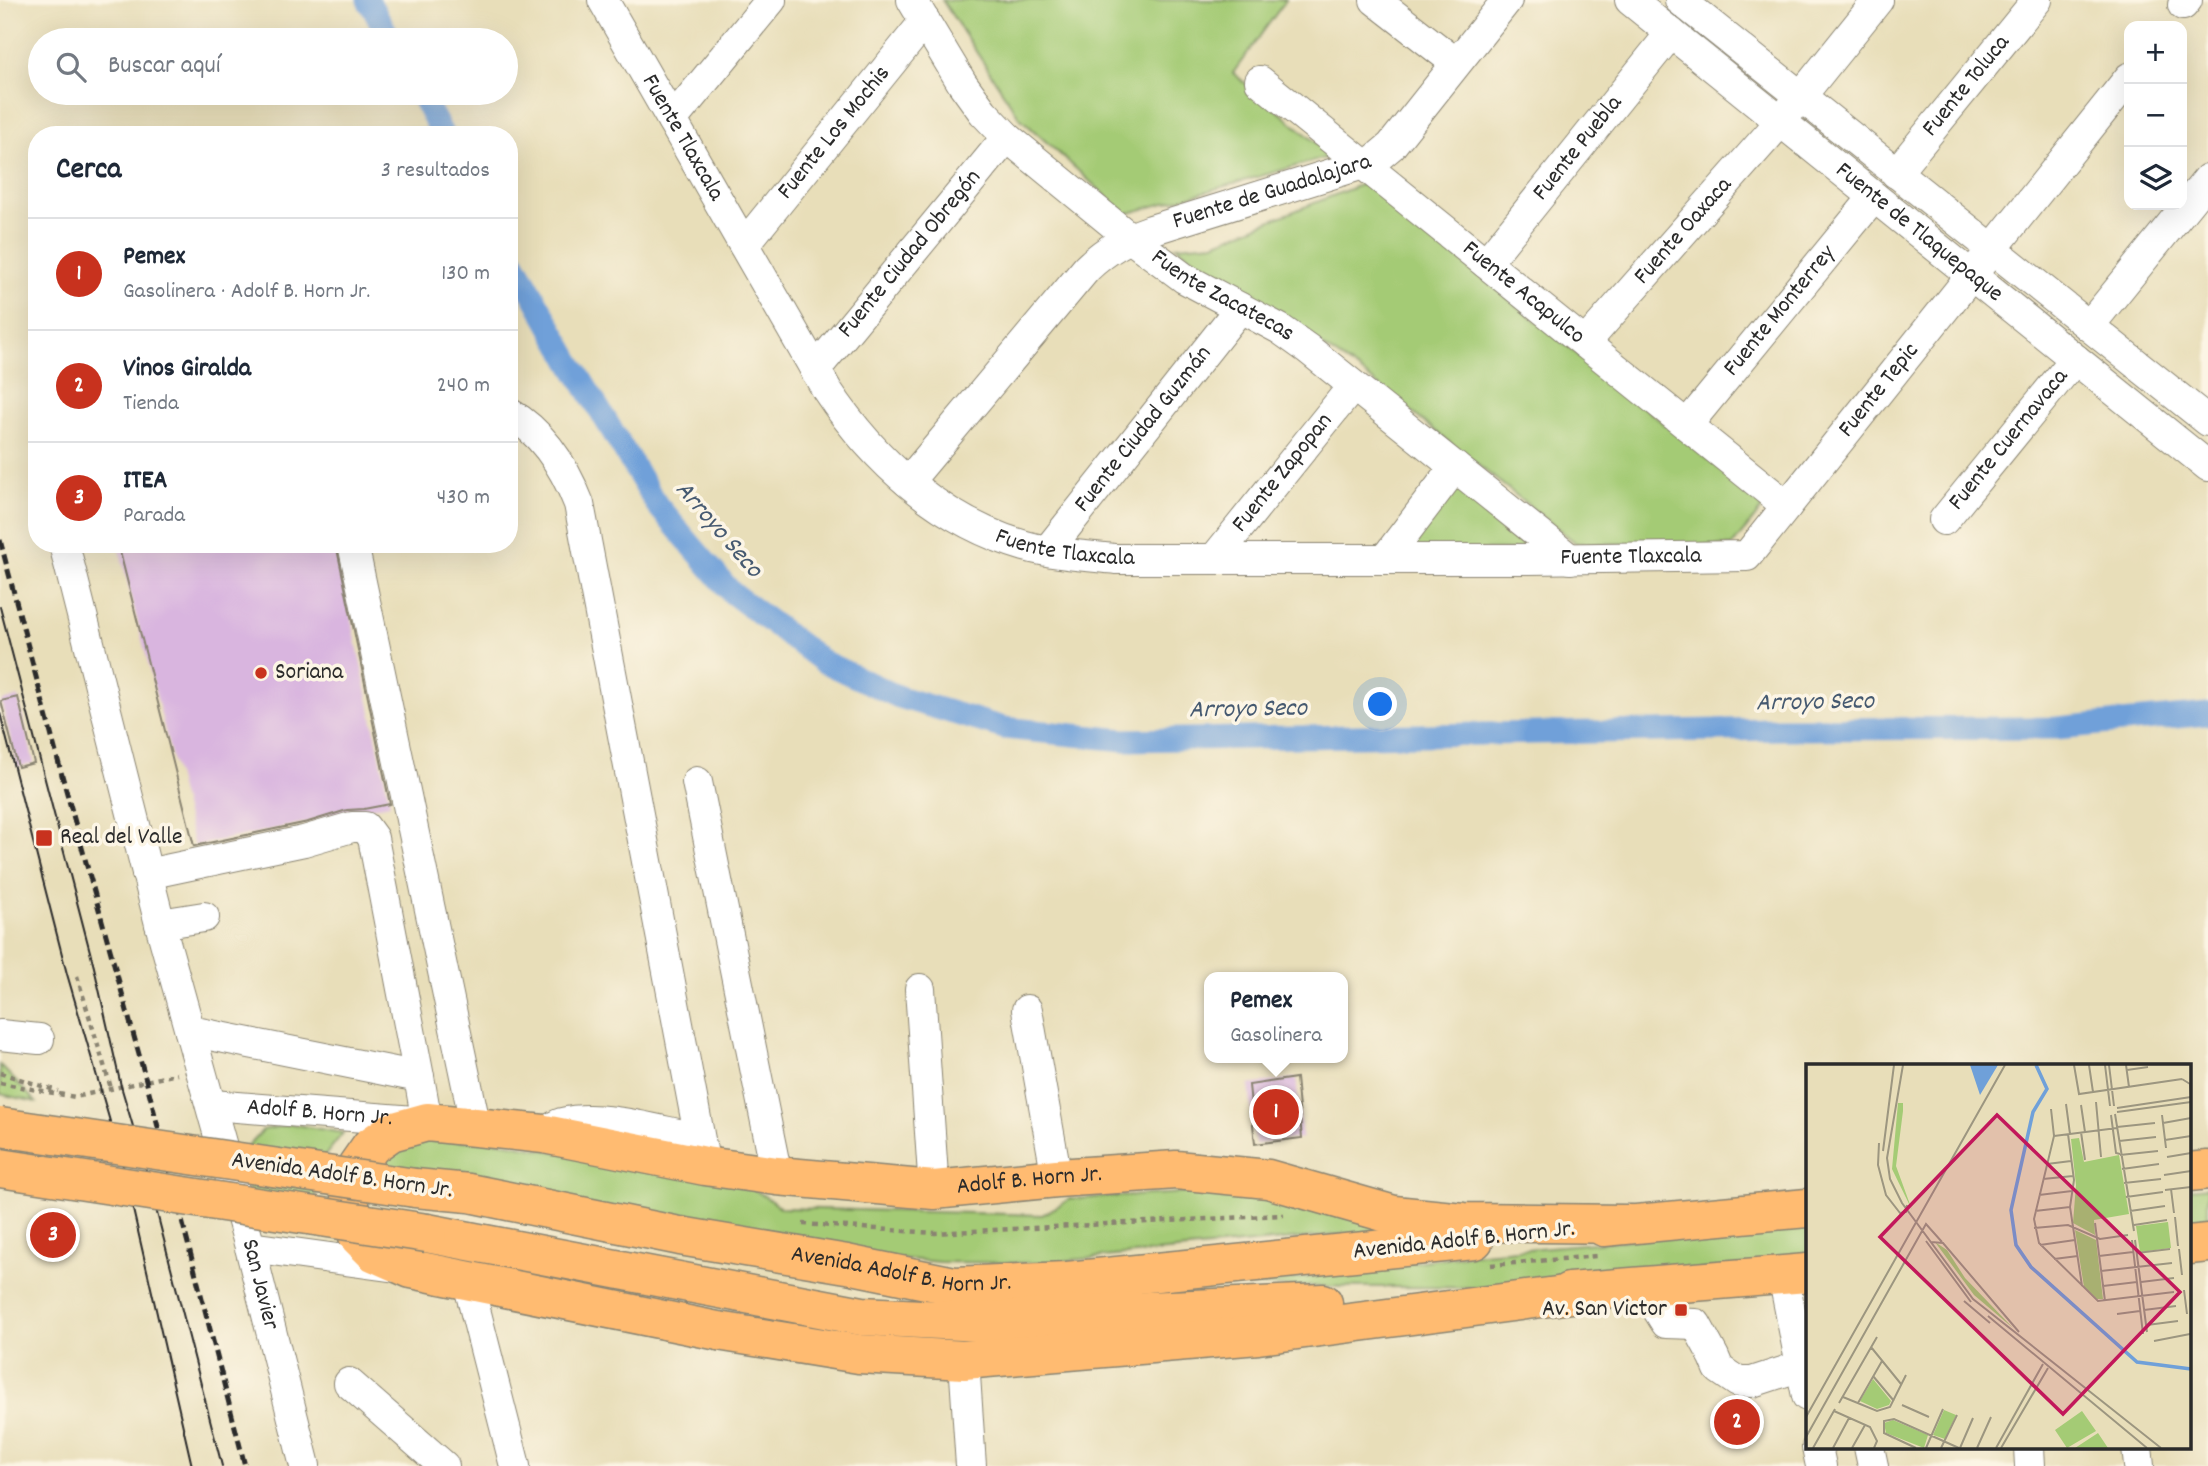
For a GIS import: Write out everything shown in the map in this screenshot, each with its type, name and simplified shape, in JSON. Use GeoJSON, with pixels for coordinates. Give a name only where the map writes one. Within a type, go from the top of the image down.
{"type":"FeatureCollection","features":[{"type":"Feature","properties":{"kind":"main road"},"geometry":{"type":"LineString","coordinates":[[0,1117],[12,1139],[13,1156],[8,1172],[0,1182]]}},
{"type":"Feature","properties":{"kind":"main road","name":"Adolf B. Horn Jr."},"geometry":{"type":"LineString","coordinates":[[1595,1291],[1258,1335],[964,1360],[859,1354],[718,1331],[411,1269],[375,1253],[358,1236],[350,1213],[350,1189],[357,1166],[371,1146],[391,1132],[427,1122],[702,1152],[777,1176],[934,1190],[1176,1170],[1268,1179],[1394,1215],[1463,1222],[1630,1224]]}},
{"type":"Feature","properties":{"kind":"main road","name":"Avenida Adolf B. Horn Jr."},"geometry":{"type":"LineString","coordinates":[[0,1127],[415,1188],[469,1193],[680,1236],[847,1264],[955,1286],[1067,1281],[1806,1208]]}},
{"type":"Feature","properties":{"kind":"main road","name":"Avenida Adolf B. Horn Jr."},"geometry":{"type":"LineString","coordinates":[[0,1168],[427,1233],[862,1316],[982,1322],[1097,1313],[1595,1291],[1795,1274]]}},
{"type":"Feature","properties":{"kind":"main road"},"geometry":{"type":"LineString","coordinates":[[2190,1172],[2208,1170]]}},
{"type":"Feature","properties":{"kind":"main road"},"geometry":{"type":"LineString","coordinates":[[2190,1245],[2208,1243]]}},
{"type":"Feature","properties":{"kind":"street","name":"Fuente Tlaxcala"},"geometry":{"type":"LineString","coordinates":[[604,0],[815,370],[853,427],[895,472],[955,514],[989,533],[1027,546],[1116,559],[1570,559],[1747,556],[1787,506]]}},
{"type":"Feature","properties":{"kind":"street"},"geometry":{"type":"LineString","coordinates":[[672,120],[771,0]]}},
{"type":"Feature","properties":{"kind":"street"},"geometry":{"type":"LineString","coordinates":[[1375,0],[1456,63]]}},
{"type":"Feature","properties":{"kind":"street","name":"Fuente de Guadalajara"},"geometry":{"type":"LineString","coordinates":[[908,482],[1087,268],[1103,253],[1129,237],[1364,164],[1384,154],[1507,0]]}},
{"type":"Feature","properties":{"kind":"street","name":"Fuente de Tlaquepaque"},"geometry":{"type":"LineString","coordinates":[[1630,0],[2208,466]]}},
{"type":"Feature","properties":{"kind":"street","name":"Fuente de Tlaquepaque"},"geometry":{"type":"LineString","coordinates":[[1680,0],[1711,9],[1801,96],[1896,173],[2089,326],[2203,407]]}},
{"type":"Feature","properties":{"kind":"street","name":"Fuente Oaxaca"},"geometry":{"type":"LineString","coordinates":[[1585,343],[1781,121],[1878,0]]}},
{"type":"Feature","properties":{"kind":"street","name":"Fuente Toluca"},"geometry":{"type":"LineString","coordinates":[[1896,173],[2037,0]]}},
{"type":"Feature","properties":{"kind":"street","name":"Fuente Zacatecas"},"geometry":{"type":"LineString","coordinates":[[919,11],[962,83],[983,112],[1007,137],[1129,237],[1184,278],[1280,329],[1570,559]]}},
{"type":"Feature","properties":{"kind":"street","name":"Fuente Los Mochis"},"geometry":{"type":"LineString","coordinates":[[744,245],[919,11]]}},
{"type":"Feature","properties":{"kind":"street","name":"Fuente Puebla"},"geometry":{"type":"LineString","coordinates":[[1486,262],[1671,33]]}},
{"type":"Feature","properties":{"kind":"street","name":"Fuente Acapulco"},"geometry":{"type":"LineString","coordinates":[[1260,81],[1787,506]]}},
{"type":"Feature","properties":{"kind":"street","name":"Fuente Tepic"},"geometry":{"type":"LineString","coordinates":[[1787,506],[2124,84]]}},
{"type":"Feature","properties":{"kind":"street","name":"Fuente Ciudad Obregón"},"geometry":{"type":"LineString","coordinates":[[815,370],[1007,137]]}},
{"type":"Feature","properties":{"kind":"street"},"geometry":{"type":"LineString","coordinates":[[2089,326],[2208,179]]}},
{"type":"Feature","properties":{"kind":"street","name":"Fuente Monterrey"},"geometry":{"type":"LineString","coordinates":[[1687,425],[1874,197]]}},
{"type":"Feature","properties":{"kind":"street","name":"Fuente Ciudad Guzmán"},"geometry":{"type":"LineString","coordinates":[[1048,550],[1240,308]]}},
{"type":"Feature","properties":{"kind":"street","name":"Fuente Cuernavaca"},"geometry":{"type":"LineString","coordinates":[[1944,520],[2075,359]]}},
{"type":"Feature","properties":{"kind":"street","name":"Fuente Zapopan"},"geometry":{"type":"LineString","coordinates":[[1214,559],[1353,386]]}},
{"type":"Feature","properties":{"kind":"street"},"geometry":{"type":"LineString","coordinates":[[2171,436],[2203,407]]}},
{"type":"Feature","properties":{"kind":"street"},"geometry":{"type":"LineString","coordinates":[[518,425],[546,444],[562,467],[579,504],[702,1152]]}},
{"type":"Feature","properties":{"kind":"street"},"geometry":{"type":"LineString","coordinates":[[1385,559],[1455,467]]}},
{"type":"Feature","properties":{"kind":"street","name":"San Javier"},"geometry":{"type":"LineString","coordinates":[[66,553],[160,925],[250,1247],[304,1466]]}},
{"type":"Feature","properties":{"kind":"street"},"geometry":{"type":"LineString","coordinates":[[355,553],[476,1128]]}},
{"type":"Feature","properties":{"kind":"street"},"geometry":{"type":"LineString","coordinates":[[697,782],[777,1176]]}},
{"type":"Feature","properties":{"kind":"street"},"geometry":{"type":"LineString","coordinates":[[147,874],[304,841],[352,827],[365,827],[373,838],[427,1122]]}},
{"type":"Feature","properties":{"kind":"street"},"geometry":{"type":"LineString","coordinates":[[160,925],[204,917]]}},
{"type":"Feature","properties":{"kind":"street"},"geometry":{"type":"LineString","coordinates":[[920,989],[934,1190]]}},
{"type":"Feature","properties":{"kind":"street"},"geometry":{"type":"LineString","coordinates":[[1027,1010],[1057,1178]]}},
{"type":"Feature","properties":{"kind":"street"},"geometry":{"type":"LineString","coordinates":[[190,1031],[419,1077]]}},
{"type":"Feature","properties":{"kind":"street"},"geometry":{"type":"LineString","coordinates":[[0,1035],[39,1039]]}},
{"type":"Feature","properties":{"kind":"street","name":"Adolf B. Horn Jr."},"geometry":{"type":"LineString","coordinates":[[212,1105],[427,1122]]}},
{"type":"Feature","properties":{"kind":"street","name":"Adolf B. Horn Jr."},"geometry":{"type":"LineString","coordinates":[[250,1247],[411,1269]]}},
{"type":"Feature","properties":{"kind":"street"},"geometry":{"type":"LineString","coordinates":[[1795,1274],[1806,1385]]}},
{"type":"Feature","properties":{"kind":"street"},"geometry":{"type":"LineString","coordinates":[[1696,1324],[1717,1280]]}},
{"type":"Feature","properties":{"kind":"street"},"geometry":{"type":"LineString","coordinates":[[468,1282],[515,1466]]}},
{"type":"Feature","properties":{"kind":"street"},"geometry":{"type":"LineString","coordinates":[[1643,1286],[1666,1323],[1696,1324]]}},
{"type":"Feature","properties":{"kind":"street"},"geometry":{"type":"LineString","coordinates":[[1696,1324],[1719,1369],[1738,1382],[1752,1382],[1804,1364]]}},
{"type":"Feature","properties":{"kind":"street"},"geometry":{"type":"LineString","coordinates":[[964,1360],[971,1466]]}},
{"type":"Feature","properties":{"kind":"street"},"geometry":{"type":"LineString","coordinates":[[349,1383],[444,1466]]}},
{"type":"Feature","properties":{"kind":"street"},"geometry":{"type":"LineString","coordinates":[[1818,1448],[1821,1466]]}},
{"type":"Feature","properties":{"kind":"street"},"geometry":{"type":"LineString","coordinates":[[1869,1448],[1873,1466]]}},
{"type":"Feature","properties":{"kind":"street"},"geometry":{"type":"LineString","coordinates":[[2029,1448],[2030,1466]]}},
{"type":"Feature","properties":{"kind":"street"},"geometry":{"type":"LineString","coordinates":[[2137,1448],[2139,1466]]}},
{"type":"Feature","properties":{"kind":"path"},"geometry":{"type":"LineString","coordinates":[[77,976],[111,1088]]}},
{"type":"Feature","properties":{"kind":"path"},"geometry":{"type":"LineString","coordinates":[[0,1073],[75,1097],[0,1083]]}},
{"type":"Feature","properties":{"kind":"green space"},"geometry":{"type":"Polygon","coordinates":[[[942,0],[1286,0],[1233,73],[1332,156],[1126,214],[1020,118],[942,0]]]}},
{"type":"Feature","properties":{"kind":"green space"},"geometry":{"type":"Polygon","coordinates":[[[1365,183],[1765,505],[1732,546],[1576,543],[1360,371],[1176,246],[1214,243],[1365,183]]]}},
{"type":"Feature","properties":{"kind":"green space"},"geometry":{"type":"Polygon","coordinates":[[[1456,482],[1520,542],[1530,550],[1399,550],[1456,482]]]}},
{"type":"Feature","properties":{"kind":"green space"},"geometry":{"type":"Polygon","coordinates":[[[0,1065],[36,1102],[0,1094],[0,1065]]]}},
{"type":"Feature","properties":{"kind":"green space"},"geometry":{"type":"Polygon","coordinates":[[[291,1124],[343,1133],[319,1163],[315,1200],[253,1200],[243,1176],[244,1150],[263,1130],[291,1124]]]}},
{"type":"Feature","properties":{"kind":"green space"},"geometry":{"type":"Polygon","coordinates":[[[402,1141],[495,1141],[749,1186],[782,1208],[1042,1215],[1070,1199],[1261,1189],[1378,1221],[1377,1231],[1040,1263],[939,1262],[873,1256],[375,1167],[402,1141]]]}},
{"type":"Feature","properties":{"kind":"green space"},"geometry":{"type":"Polygon","coordinates":[[[2208,1187],[2208,1221],[2190,1223],[2190,1189],[2208,1187]]]}},
{"type":"Feature","properties":{"kind":"green space"},"geometry":{"type":"Polygon","coordinates":[[[1806,1224],[1806,1260],[1513,1288],[1245,1286],[1472,1254],[1806,1224]]]}},
{"type":"Feature","properties":{"kind":"building","name":"Soriana"},"geometry":{"type":"Polygon","coordinates":[[[120,553],[338,553],[390,804],[347,810],[308,822],[194,846],[120,553]]]}},
{"type":"Feature","properties":{"kind":"building"},"geometry":{"type":"Polygon","coordinates":[[[18,697],[34,763],[18,767],[1,701],[18,697]]]}},
{"type":"Feature","properties":{"kind":"building"},"geometry":{"type":"Polygon","coordinates":[[[1296,1078],[1302,1138],[1255,1144],[1249,1085],[1296,1078]]]}},
{"type":"Feature","properties":{"kind":"waterway","name":"Arroyo Seco"},"geometry":{"type":"LineString","coordinates":[[368,0],[384,28]]}},
{"type":"Feature","properties":{"kind":"waterway","name":"Arroyo Seco"},"geometry":{"type":"LineString","coordinates":[[427,105],[438,126]]}},
{"type":"Feature","properties":{"kind":"waterway","name":"Arroyo Seco"},"geometry":{"type":"LineString","coordinates":[[518,268],[570,361],[657,505],[732,593],[824,662],[899,697],[1004,728],[1124,740],[1779,729],[2057,728],[2208,714]]}},
{"type":"Feature","properties":{"kind":"tram line"},"geometry":{"type":"LineString","coordinates":[[0,607],[94,967],[121,1086],[146,1170],[222,1466]]}},
{"type":"Feature","properties":{"kind":"tram line"},"geometry":{"type":"LineString","coordinates":[[0,713],[67,974],[123,1166],[192,1466]]}},
{"type":"Feature","properties":{"kind":"railway"},"geometry":{"type":"LineString","coordinates":[[0,540],[146,1080],[245,1466]]}},
{"type":"Feature","properties":{"kind":"place","name":"Soriana"},"geometry":{"type":"Point","coordinates":[261,673]}},
{"type":"Feature","properties":{"kind":"place","name":"Real del Valle"},"geometry":{"type":"Point","coordinates":[44,838]}},
{"type":"Feature","properties":{"kind":"place","name":"Pemex"},"geometry":{"type":"Point","coordinates":[1276,1112]}},
{"type":"Feature","properties":{"kind":"place","name":"ITEA"},"geometry":{"type":"Point","coordinates":[53,1235]}},
{"type":"Feature","properties":{"kind":"place","name":"Av. San Victor"},"geometry":{"type":"Point","coordinates":[1681,1310]}},
{"type":"Feature","properties":{"kind":"place","name":"Vinos Giralda"},"geometry":{"type":"Point","coordinates":[1737,1422]}}]}
